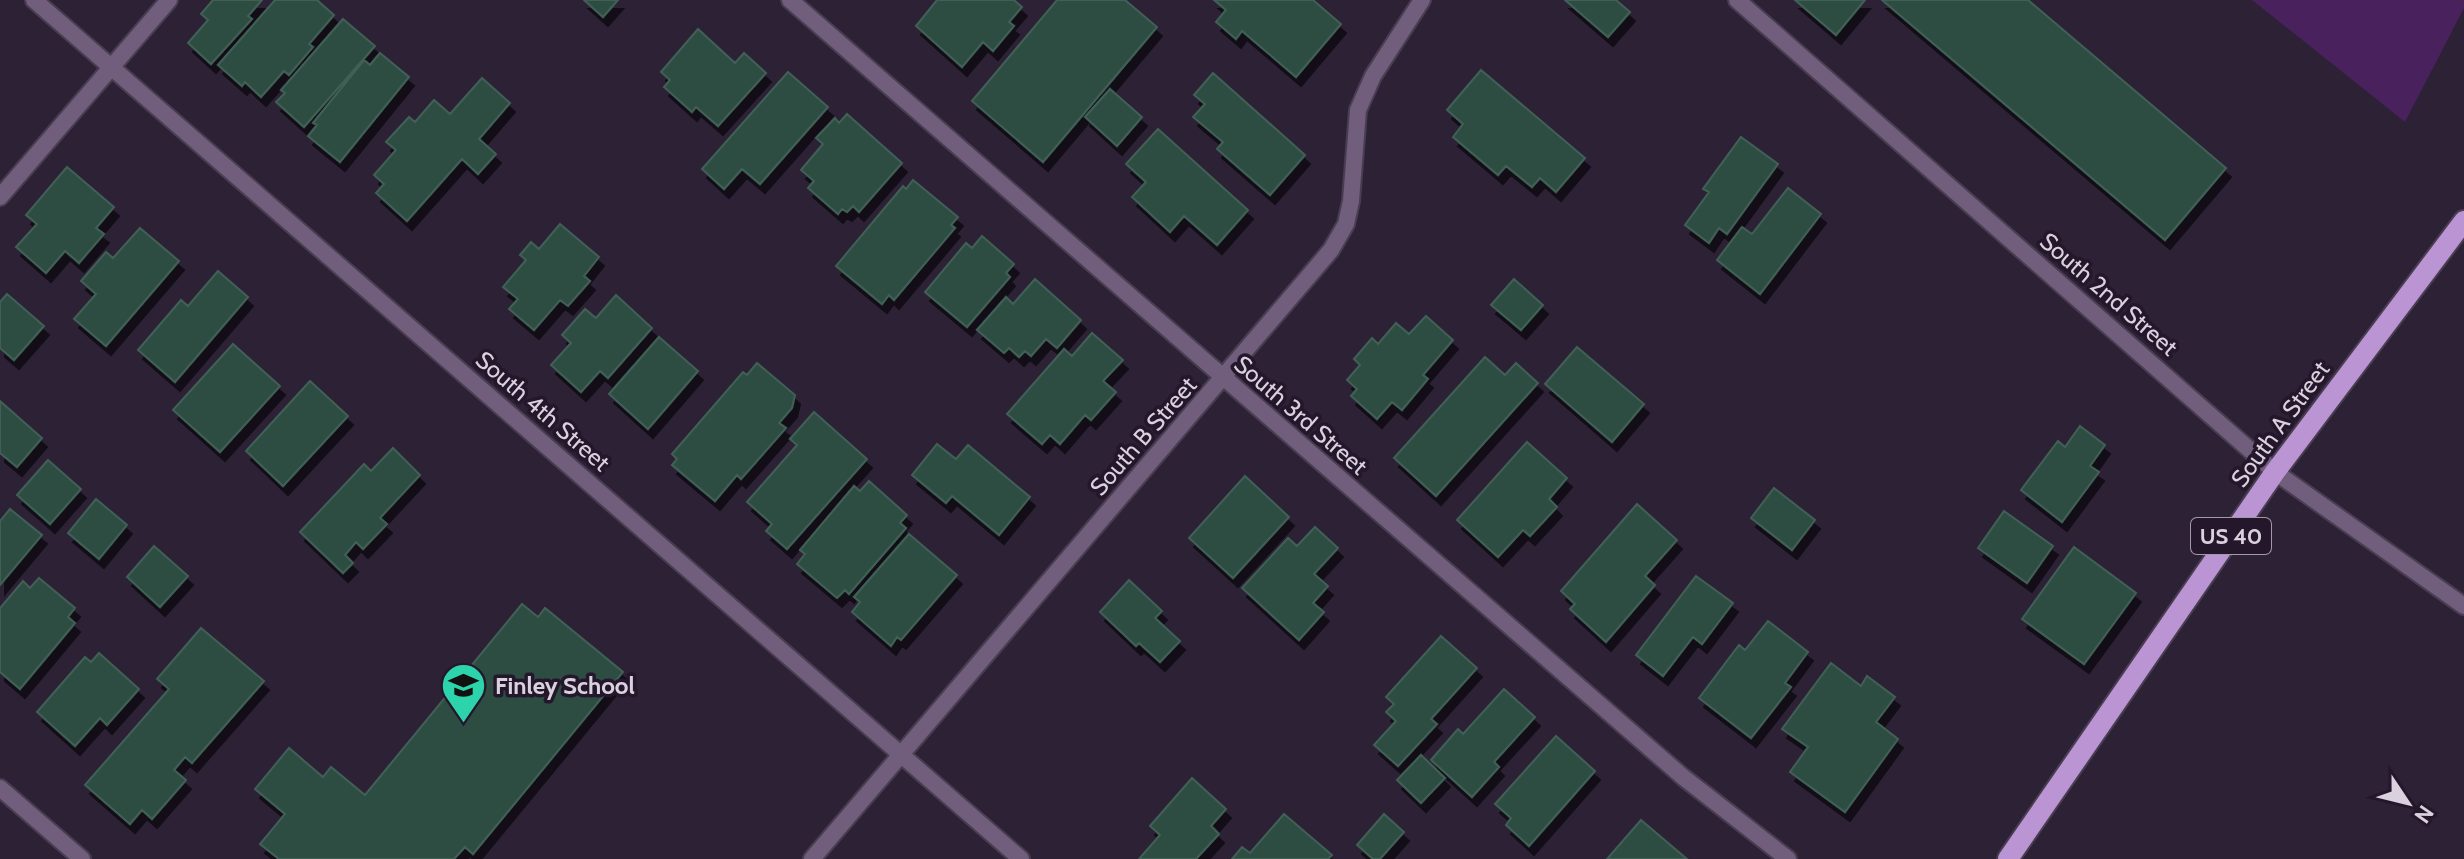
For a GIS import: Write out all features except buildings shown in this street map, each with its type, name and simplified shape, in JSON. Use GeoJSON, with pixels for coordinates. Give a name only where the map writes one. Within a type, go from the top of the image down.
{"type":"FeatureCollection","features":[{"type":"Feature","properties":{"kind":"main road","name":"South A Street"},"geometry":{"type":"LineString","coordinates":[[2008,859],[2275,472],[2464,221]]}},
{"type":"Feature","properties":{"kind":"street","name":"South 4th Street"},"geometry":{"type":"LineString","coordinates":[[34,0],[1021,859]]}},
{"type":"Feature","properties":{"kind":"street"},"geometry":{"type":"LineString","coordinates":[[0,197],[169,0]]}},
{"type":"Feature","properties":{"kind":"street","name":"South 3rd Street"},"geometry":{"type":"LineString","coordinates":[[790,0],[1683,777],[1788,859]]}},
{"type":"Feature","properties":{"kind":"street","name":"South B Street"},"geometry":{"type":"LineString","coordinates":[[812,859],[1331,250],[1346,224],[1351,201],[1358,110],[1373,76],[1422,0]]}},
{"type":"Feature","properties":{"kind":"street","name":"South 2nd Street"},"geometry":{"type":"LineString","coordinates":[[1737,0],[2275,472],[2464,606]]}},
{"type":"Feature","properties":{"kind":"street"},"geometry":{"type":"LineString","coordinates":[[0,788],[82,859]]}},
{"type":"Feature","properties":{"kind":"shaded area"},"geometry":{"type":"Polygon","coordinates":[[[2252,0],[2464,0],[2464,8],[2405,122],[2252,0]]]}},
{"type":"Feature","properties":{"kind":"place","name":"Finley School"},"geometry":{"type":"Point","coordinates":[464,724]}}]}
